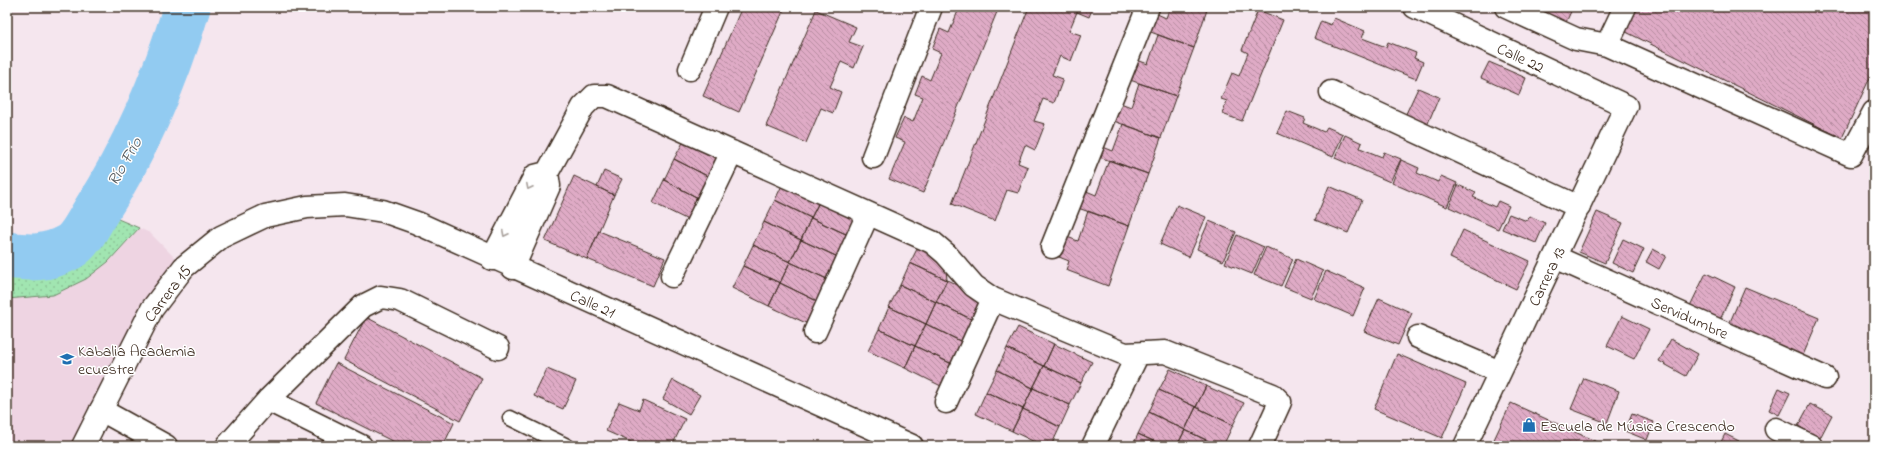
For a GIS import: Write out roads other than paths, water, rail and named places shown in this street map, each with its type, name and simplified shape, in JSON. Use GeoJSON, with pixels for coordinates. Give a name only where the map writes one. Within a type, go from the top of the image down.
{"type":"FeatureCollection","features":[{"type":"Feature","properties":{"kind":"street"},"geometry":{"type":"LineString","coordinates":[[690,70],[716,7]]}},
{"type":"Feature","properties":{"kind":"street"},"geometry":{"type":"LineString","coordinates":[[873,157],[931,7]]}},
{"type":"Feature","properties":{"kind":"street"},"geometry":{"type":"LineString","coordinates":[[1052,247],[1148,7]]}},
{"type":"Feature","properties":{"kind":"street","name":"Calle 22"},"geometry":{"type":"LineString","coordinates":[[1415,7],[1626,106]]}},
{"type":"Feature","properties":{"kind":"street"},"geometry":{"type":"LineString","coordinates":[[1506,7],[1576,39],[1607,45],[1851,156],[1874,112]]}},
{"type":"Feature","properties":{"kind":"street"},"geometry":{"type":"LineString","coordinates":[[1607,45],[1625,7]]}},
{"type":"Feature","properties":{"kind":"street"},"geometry":{"type":"LineString","coordinates":[[1331,92],[1579,207]]}},
{"type":"Feature","properties":{"kind":"street"},"geometry":{"type":"LineString","coordinates":[[513,268],[549,186],[547,173],[583,107],[594,96],[607,96],[932,242],[946,254],[974,286],[993,299],[1125,354],[1165,352],[1273,395],[1280,402],[1260,446]]}},
{"type":"Feature","properties":{"kind":"street","name":"Carrera 13"},"geometry":{"type":"LineString","coordinates":[[1466,446],[1626,106]]}},
{"type":"Feature","properties":{"kind":"street"},"geometry":{"type":"LineString","coordinates":[[672,276],[732,152]]}},
{"type":"Feature","properties":{"kind":"street"},"geometry":{"type":"LineString","coordinates":[[492,258],[535,176],[547,173]]}},
{"type":"Feature","properties":{"kind":"street","name":"Calle 21"},"geometry":{"type":"LineString","coordinates":[[265,216],[307,207],[345,205],[383,211],[417,223],[513,268],[912,446]]}},
{"type":"Feature","properties":{"kind":"street"},"geometry":{"type":"LineString","coordinates":[[815,332],[868,214]]}},
{"type":"Feature","properties":{"kind":"street","name":"Carrera 15"},"geometry":{"type":"LineString","coordinates":[[83,446],[152,309],[184,267],[221,237],[265,216]]}},
{"type":"Feature","properties":{"kind":"street","name":"Servidumbre"},"geometry":{"type":"LineString","coordinates":[[1555,257],[1825,378]]}},
{"type":"Feature","properties":{"kind":"street"},"geometry":{"type":"LineString","coordinates":[[227,446],[268,400],[363,306],[381,297],[400,300],[498,348]]}},
{"type":"Feature","properties":{"kind":"street"},"geometry":{"type":"LineString","coordinates":[[946,402],[993,299]]}},
{"type":"Feature","properties":{"kind":"street"},"geometry":{"type":"LineString","coordinates":[[1418,337],[1500,372]]}},
{"type":"Feature","properties":{"kind":"street"},"geometry":{"type":"LineString","coordinates":[[1093,446],[1138,354]]}},
{"type":"Feature","properties":{"kind":"street"},"geometry":{"type":"LineString","coordinates":[[268,400],[361,446]]}},
{"type":"Feature","properties":{"kind":"street"},"geometry":{"type":"LineString","coordinates":[[101,410],[166,446]]}},
{"type":"Feature","properties":{"kind":"street"},"geometry":{"type":"LineString","coordinates":[[1776,429],[1811,446]]}},
{"type":"Feature","properties":{"kind":"lane"},"geometry":{"type":"LineString","coordinates":[[510,418],[567,446]]}},
{"type":"Feature","properties":{"kind":"waterway","name":"Río Frío"},"geometry":{"type":"LineString","coordinates":[[7,255],[23,257],[46,256],[69,247],[80,237],[123,165],[148,114],[169,61],[187,7]]}},
{"type":"Feature","properties":{"kind":"place","name":"Kabalia Academia ecuestre"},"geometry":{"type":"Point","coordinates":[67,359]}},
{"type":"Feature","properties":{"kind":"place","name":"Escuela de Música Crescendo"},"geometry":{"type":"Point","coordinates":[1529,425]}}]}
